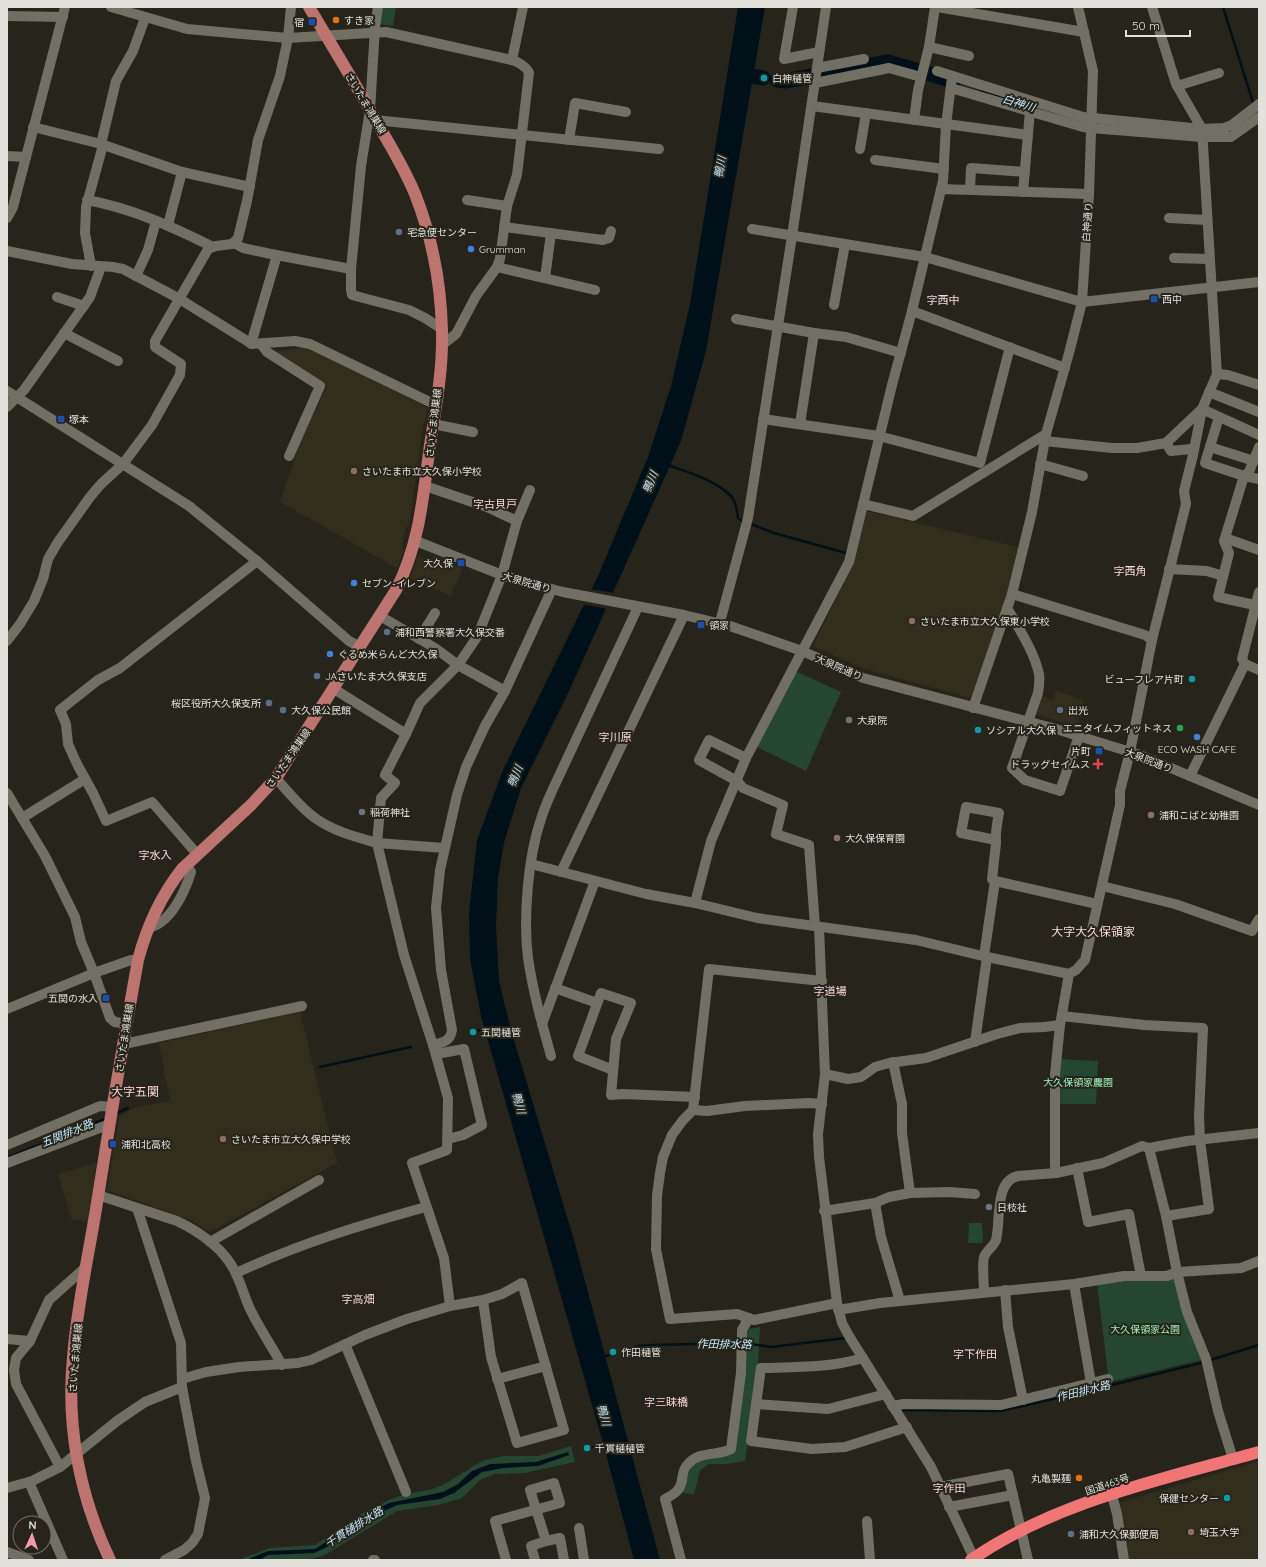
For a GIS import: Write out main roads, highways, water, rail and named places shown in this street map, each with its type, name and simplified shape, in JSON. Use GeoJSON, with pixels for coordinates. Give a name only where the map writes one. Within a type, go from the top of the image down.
{"type":"FeatureCollection","features":[{"type":"Feature","properties":{"kind":"highway","name":"国道463号"},"geometry":{"type":"LineString","coordinates":[[972,1559],[1020,1531],[1079,1506],[1259,1452]]}},
{"type":"Feature","properties":{"kind":"main road","name":"さいたま鴻巣線"},"geometry":{"type":"LineString","coordinates":[[110,1560],[92,1518],[76,1454],[72,1410],[73,1358],[86,1267],[138,960],[148,928],[163,896],[173,880],[197,854],[251,805],[276,778],[380,616],[404,574],[416,541],[436,405],[442,345],[442,329],[439,284],[427,230],[405,172],[309,7]]}},
{"type":"Feature","properties":{"kind":"water","name":"鴨川"},"geometry":{"type":"Polygon","coordinates":[[[738,7],[765,7],[706,351],[681,441],[570,689],[521,788],[504,843],[498,878],[496,927],[499,981],[511,1030],[574,1240],[660,1560],[634,1560],[606,1454],[481,1016],[470,959],[469,913],[477,840],[503,770],[598,576],[648,457],[671,386],[690,304],[738,7]]]}},
{"type":"Feature","properties":{"kind":"water"},"geometry":{"type":"Polygon","coordinates":[[[568,1452],[569,1455],[538,1466],[503,1468],[482,1472],[454,1493],[440,1499],[397,1505],[369,1518],[327,1547],[314,1553],[268,1555],[260,1560],[246,1560],[268,1551],[315,1549],[367,1515],[389,1503],[443,1492],[458,1484],[472,1471],[490,1464],[536,1462],[568,1452]]]}},
{"type":"Feature","properties":{"kind":"waterway"},"geometry":{"type":"LineString","coordinates":[[1223,7],[1254,106]]}},
{"type":"Feature","properties":{"kind":"waterway","name":"白神川"},"geometry":{"type":"LineString","coordinates":[[777,80],[785,81],[888,62],[954,81]]}},
{"type":"Feature","properties":{"kind":"waterway","name":"白神川"},"geometry":{"type":"LineString","coordinates":[[739,74],[763,78]]}},
{"type":"Feature","properties":{"kind":"waterway","name":"白神川"},"geometry":{"type":"LineString","coordinates":[[987,92],[1059,115]]}},
{"type":"Feature","properties":{"kind":"waterway"},"geometry":{"type":"LineString","coordinates":[[668,465],[700,477],[724,490],[734,500],[738,518],[744,522]]}},
{"type":"Feature","properties":{"kind":"waterway"},"geometry":{"type":"LineString","coordinates":[[748,523],[774,533],[846,553]]}},
{"type":"Feature","properties":{"kind":"waterway","name":"五関排水路"},"geometry":{"type":"LineString","coordinates":[[474,1032],[487,1028]]}},
{"type":"Feature","properties":{"kind":"waterway","name":"五関排水路"},"geometry":{"type":"LineString","coordinates":[[320,1067],[411,1047]]}},
{"type":"Feature","properties":{"kind":"waterway","name":"五関排水路"},"geometry":{"type":"LineString","coordinates":[[115,1114],[128,1108]]}},
{"type":"Feature","properties":{"kind":"waterway","name":"五関排水路"},"geometry":{"type":"LineString","coordinates":[[9,1157],[107,1118]]}},
{"type":"Feature","properties":{"kind":"waterway","name":"作田排水路"},"geometry":{"type":"LineString","coordinates":[[745,1343],[771,1347],[846,1338]]}},
{"type":"Feature","properties":{"kind":"waterway","name":"作田排水路"},"geometry":{"type":"LineString","coordinates":[[627,1350],[638,1346],[652,1345],[740,1343]]}},
{"type":"Feature","properties":{"kind":"waterway","name":"作田排水路"},"geometry":{"type":"LineString","coordinates":[[1210,1360],[1259,1345]]}},
{"type":"Feature","properties":{"kind":"waterway","name":"作田排水路"},"geometry":{"type":"LineString","coordinates":[[603,1357],[612,1354]]}},
{"type":"Feature","properties":{"kind":"waterway","name":"作田排水路"},"geometry":{"type":"LineString","coordinates":[[903,1410],[1000,1411],[1205,1362]]}},
{"type":"Feature","properties":{"kind":"waterway","name":"千貫樋排水路"},"geometry":{"type":"LineString","coordinates":[[588,1448],[605,1444]]}},
{"type":"Feature","properties":{"kind":"waterway","name":"千貫樋排水路"},"geometry":{"type":"LineString","coordinates":[[355,1527],[378,1513]]}},
{"type":"Feature","properties":{"kind":"place","name":"すき家"},"geometry":{"type":"Point","coordinates":[336,20]}},
{"type":"Feature","properties":{"kind":"place","name":"宿"},"geometry":{"type":"Point","coordinates":[312,22]}},
{"type":"Feature","properties":{"kind":"place","name":"白神樋管"},"geometry":{"type":"Point","coordinates":[764,78]}},
{"type":"Feature","properties":{"kind":"place","name":"宅急便センター"},"geometry":{"type":"Point","coordinates":[399,232]}},
{"type":"Feature","properties":{"kind":"place","name":"Grumman"},"geometry":{"type":"Point","coordinates":[471,249]}},
{"type":"Feature","properties":{"kind":"place","name":"西中"},"geometry":{"type":"Point","coordinates":[1154,299]}},
{"type":"Feature","properties":{"kind":"place","name":"塚本"},"geometry":{"type":"Point","coordinates":[61,419]}},
{"type":"Feature","properties":{"kind":"place","name":"さいたま市立大久保小学校"},"geometry":{"type":"Point","coordinates":[354,471]}},
{"type":"Feature","properties":{"kind":"place","name":"大久保"},"geometry":{"type":"Point","coordinates":[461,563]}},
{"type":"Feature","properties":{"kind":"place","name":"セブン-イレブン"},"geometry":{"type":"Point","coordinates":[354,583]}},
{"type":"Feature","properties":{"kind":"place","name":"さいたま市立大久保東小学校"},"geometry":{"type":"Point","coordinates":[912,621]}},
{"type":"Feature","properties":{"kind":"place","name":"領家"},"geometry":{"type":"Point","coordinates":[701,625]}},
{"type":"Feature","properties":{"kind":"place","name":"浦和西警察署大久保交番"},"geometry":{"type":"Point","coordinates":[387,632]}},
{"type":"Feature","properties":{"kind":"place","name":"ぐるめ米らんど大久保"},"geometry":{"type":"Point","coordinates":[330,654]}},
{"type":"Feature","properties":{"kind":"place","name":"JAさいたま大久保支店"},"geometry":{"type":"Point","coordinates":[317,676]}},
{"type":"Feature","properties":{"kind":"place","name":"ビューフレア片町"},"geometry":{"type":"Point","coordinates":[1192,679]}},
{"type":"Feature","properties":{"kind":"place","name":"桜区役所大久保支所"},"geometry":{"type":"Point","coordinates":[269,703]}},
{"type":"Feature","properties":{"kind":"place","name":"大久保公民館"},"geometry":{"type":"Point","coordinates":[283,710]}},
{"type":"Feature","properties":{"kind":"place","name":"出光"},"geometry":{"type":"Point","coordinates":[1060,710]}},
{"type":"Feature","properties":{"kind":"place","name":"大泉院"},"geometry":{"type":"Point","coordinates":[849,720]}},
{"type":"Feature","properties":{"kind":"place","name":"エニタイムフィットネス"},"geometry":{"type":"Point","coordinates":[1180,728]}},
{"type":"Feature","properties":{"kind":"place","name":"ソシアル大久保"},"geometry":{"type":"Point","coordinates":[978,730]}},
{"type":"Feature","properties":{"kind":"place","name":"ECO WASH CAFE"},"geometry":{"type":"Point","coordinates":[1197,737]}},
{"type":"Feature","properties":{"kind":"place","name":"片町"},"geometry":{"type":"Point","coordinates":[1099,751]}},
{"type":"Feature","properties":{"kind":"place","name":"ドラッグセイムス"},"geometry":{"type":"Point","coordinates":[1098,764]}},
{"type":"Feature","properties":{"kind":"place","name":"稲荷神社"},"geometry":{"type":"Point","coordinates":[362,812]}},
{"type":"Feature","properties":{"kind":"place","name":"浦和こばと幼稚園"},"geometry":{"type":"Point","coordinates":[1151,815]}},
{"type":"Feature","properties":{"kind":"place","name":"大久保保育園"},"geometry":{"type":"Point","coordinates":[837,838]}},
{"type":"Feature","properties":{"kind":"place","name":"五関の水入"},"geometry":{"type":"Point","coordinates":[106,998]}},
{"type":"Feature","properties":{"kind":"place","name":"五関樋管"},"geometry":{"type":"Point","coordinates":[473,1032]}},
{"type":"Feature","properties":{"kind":"place","name":"さいたま市立大久保中学校"},"geometry":{"type":"Point","coordinates":[223,1139]}},
{"type":"Feature","properties":{"kind":"place","name":"浦和北高校"},"geometry":{"type":"Point","coordinates":[113,1144]}},
{"type":"Feature","properties":{"kind":"place","name":"日枝社"},"geometry":{"type":"Point","coordinates":[989,1207]}},
{"type":"Feature","properties":{"kind":"place","name":"作田樋管"},"geometry":{"type":"Point","coordinates":[613,1352]}},
{"type":"Feature","properties":{"kind":"place","name":"千貫樋樋管"},"geometry":{"type":"Point","coordinates":[587,1448]}},
{"type":"Feature","properties":{"kind":"place","name":"丸亀製麺"},"geometry":{"type":"Point","coordinates":[1079,1478]}},
{"type":"Feature","properties":{"kind":"place","name":"保健センター"},"geometry":{"type":"Point","coordinates":[1227,1498]}},
{"type":"Feature","properties":{"kind":"place","name":"埼玉大学"},"geometry":{"type":"Point","coordinates":[1191,1532]}},
{"type":"Feature","properties":{"kind":"place","name":"浦和大久保郵便局"},"geometry":{"type":"Point","coordinates":[1071,1534]}},
{"type":"Feature","properties":{"kind":"district","name":"字西中"},"geometry":{"type":"Point","coordinates":[943,300]}},
{"type":"Feature","properties":{"kind":"district","name":"字古貝戸"},"geometry":{"type":"Point","coordinates":[495,504]}},
{"type":"Feature","properties":{"kind":"district","name":"字西角"},"geometry":{"type":"Point","coordinates":[1130,571]}},
{"type":"Feature","properties":{"kind":"district","name":"字川原"},"geometry":{"type":"Point","coordinates":[615,737]}},
{"type":"Feature","properties":{"kind":"district","name":"字水入"},"geometry":{"type":"Point","coordinates":[155,855]}},
{"type":"Feature","properties":{"kind":"district","name":"大字大久保領家"},"geometry":{"type":"Point","coordinates":[1093,932]}},
{"type":"Feature","properties":{"kind":"district","name":"字道場"},"geometry":{"type":"Point","coordinates":[830,991]}},
{"type":"Feature","properties":{"kind":"district","name":"大字五関"},"geometry":{"type":"Point","coordinates":[135,1092]}},
{"type":"Feature","properties":{"kind":"district","name":"字高畑"},"geometry":{"type":"Point","coordinates":[358,1299]}},
{"type":"Feature","properties":{"kind":"district","name":"字下作田"},"geometry":{"type":"Point","coordinates":[975,1354]}},
{"type":"Feature","properties":{"kind":"district","name":"字三眛橋"},"geometry":{"type":"Point","coordinates":[666,1402]}},
{"type":"Feature","properties":{"kind":"district","name":"字作田"},"geometry":{"type":"Point","coordinates":[949,1488]}},
{"type":"Feature","properties":{"kind":"park label","name":"大久保領家農園"},"geometry":{"type":"Point","coordinates":[1078,1082]}},
{"type":"Feature","properties":{"kind":"park label","name":"大久保領家公園"},"geometry":{"type":"Point","coordinates":[1145,1329]}}]}
